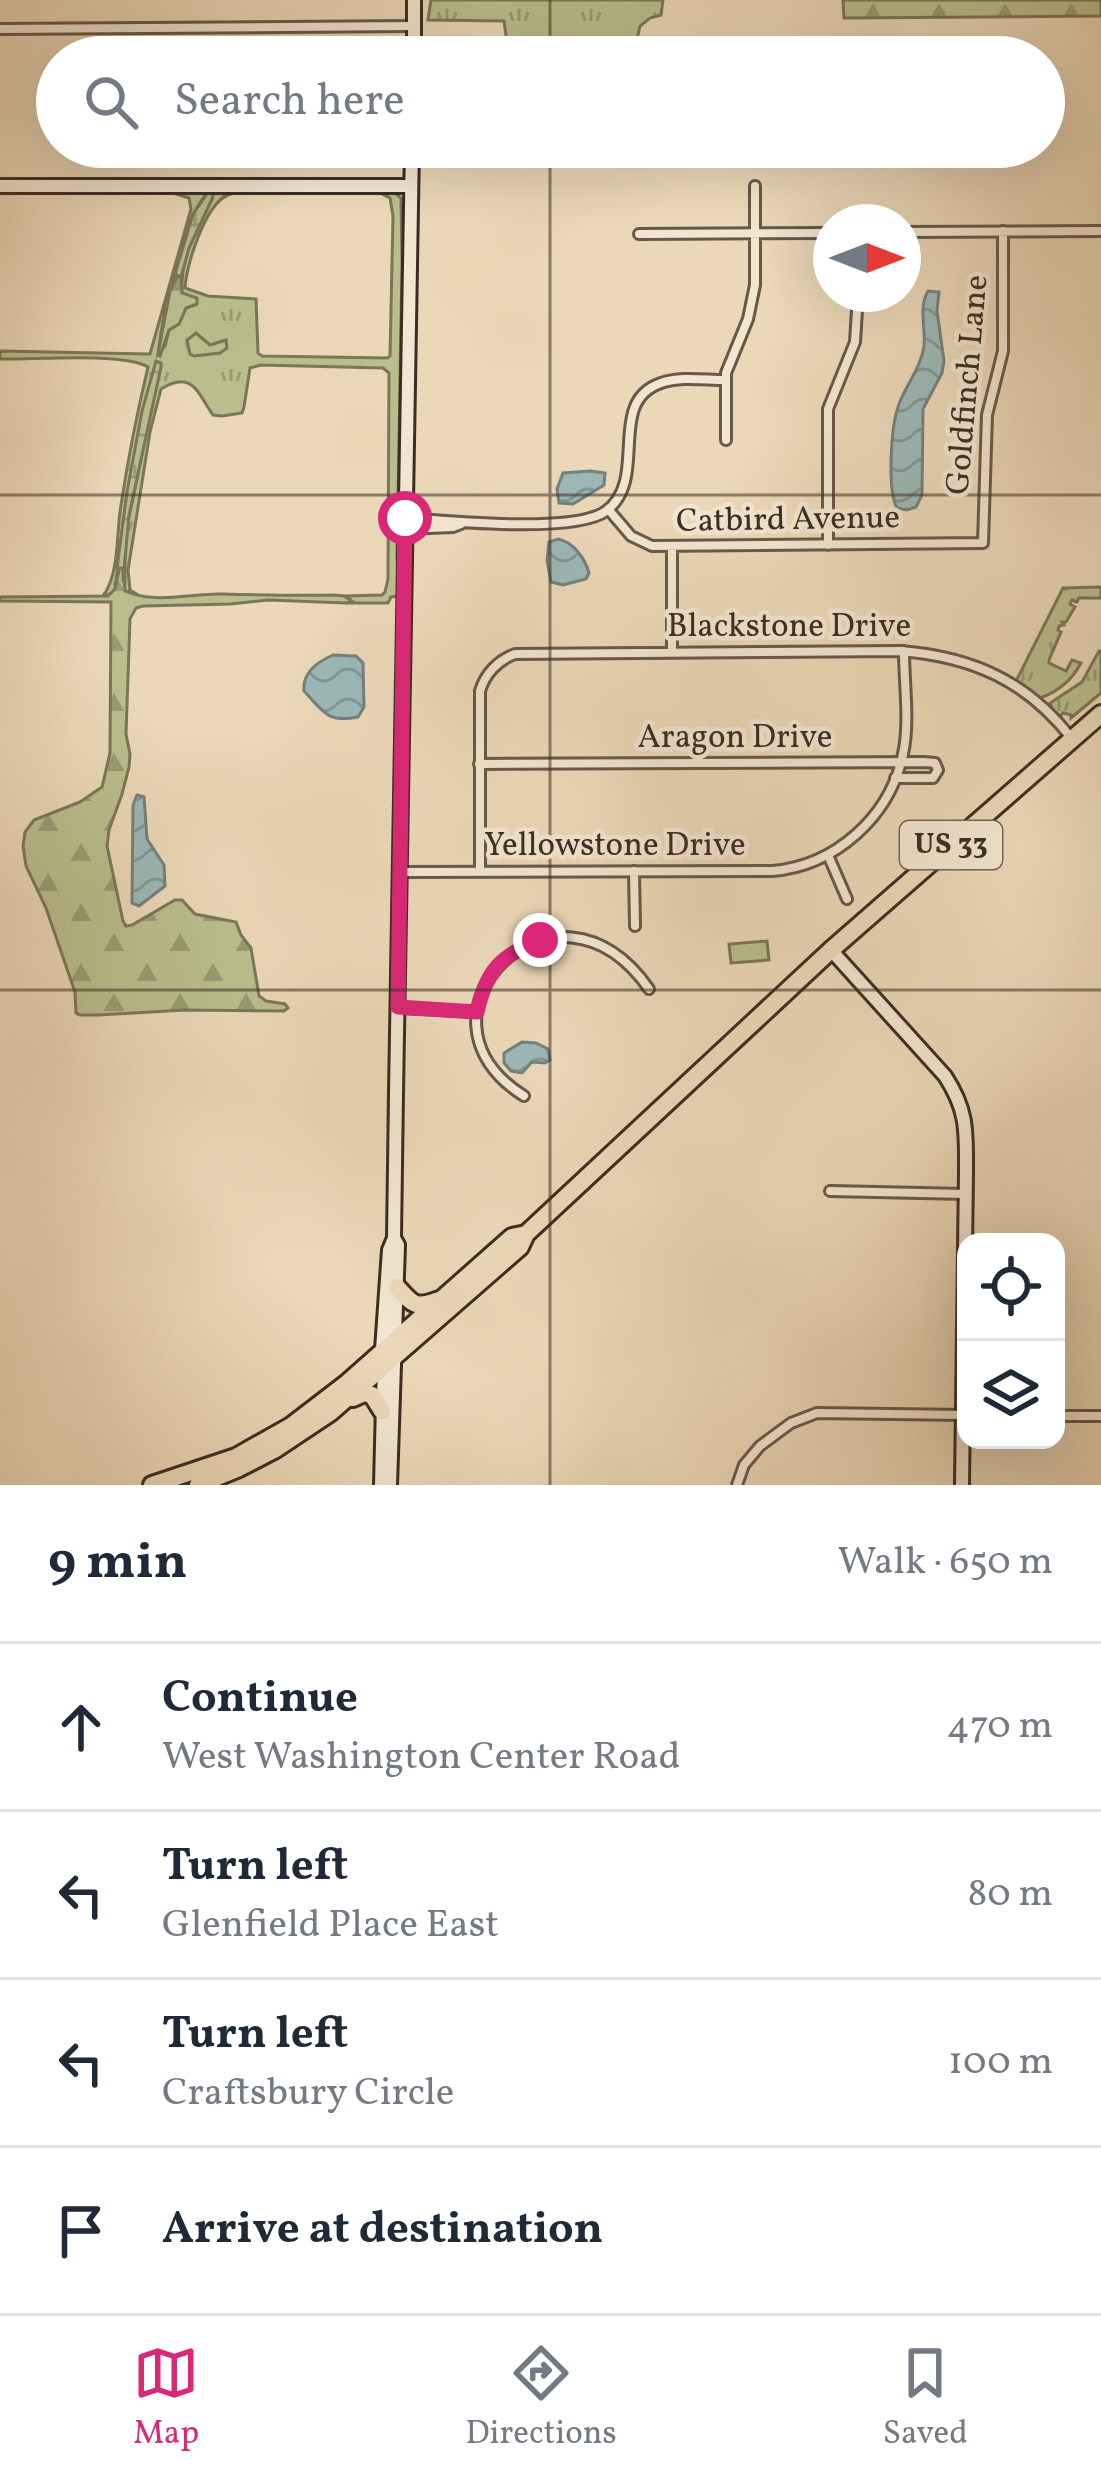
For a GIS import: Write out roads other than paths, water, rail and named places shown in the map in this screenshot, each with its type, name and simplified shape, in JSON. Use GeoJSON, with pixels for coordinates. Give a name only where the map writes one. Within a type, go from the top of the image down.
{"type":"FeatureCollection","features":[{"type":"Feature","properties":{"kind":"highway","name":"US 33"},"geometry":{"type":"LineString","coordinates":[[152,1485],[236,1457],[291,1426],[389,1352],[411,1345],[831,950],[1101,714]]}},
{"type":"Feature","properties":{"kind":"highway","name":"US 33"},"geometry":{"type":"LineString","coordinates":[[198,1485],[274,1450],[341,1403],[446,1297],[512,1237],[526,1234]]}},
{"type":"Feature","properties":{"kind":"highway"},"geometry":{"type":"LineString","coordinates":[[397,1287],[418,1305],[446,1297]]}},
{"type":"Feature","properties":{"kind":"highway"},"geometry":{"type":"LineString","coordinates":[[341,1403],[368,1394],[382,1411]]}},
{"type":"Feature","properties":{"kind":"main road"},"geometry":{"type":"LineString","coordinates":[[414,0],[414,36]]}},
{"type":"Feature","properties":{"kind":"main road"},"geometry":{"type":"LineString","coordinates":[[390,1485],[389,1250],[394,1238],[411,168]]}},
{"type":"Feature","properties":{"kind":"main road"},"geometry":{"type":"LineString","coordinates":[[0,186],[411,186]]}},
{"type":"Feature","properties":{"kind":"main road"},"geometry":{"type":"LineString","coordinates":[[831,950],[945,1076],[960,1099],[966,1126],[965,1341]]}},
{"type":"Feature","properties":{"kind":"main road"},"geometry":{"type":"LineString","coordinates":[[381,1485],[382,1411],[397,1287],[394,1238]]}},
{"type":"Feature","properties":{"kind":"main road"},"geometry":{"type":"LineString","coordinates":[[962,1485],[964,1449]]}},
{"type":"Feature","properties":{"kind":"street"},"geometry":{"type":"LineString","coordinates":[[0,28],[414,26]]}},
{"type":"Feature","properties":{"kind":"street"},"geometry":{"type":"LineString","coordinates":[[726,440],[728,364],[754,295],[755,187]]}},
{"type":"Feature","properties":{"kind":"street","name":"Goldfinch Lane"},"geometry":{"type":"LineString","coordinates":[[983,543],[987,415],[1003,351],[1003,231]]}},
{"type":"Feature","properties":{"kind":"street"},"geometry":{"type":"LineString","coordinates":[[921,232],[1101,231]]}},
{"type":"Feature","properties":{"kind":"street"},"geometry":{"type":"LineString","coordinates":[[639,234],[813,232]]}},
{"type":"Feature","properties":{"kind":"street"},"geometry":{"type":"LineString","coordinates":[[828,545],[828,409],[855,342],[857,312]]}},
{"type":"Feature","properties":{"kind":"street"},"geometry":{"type":"LineString","coordinates":[[405,523],[440,519],[462,524],[574,523],[590,519],[608,509],[626,483],[630,420],[640,398],[666,381],[725,380]]}},
{"type":"Feature","properties":{"kind":"street","name":"Catbird Avenue"},"geometry":{"type":"LineString","coordinates":[[608,509],[624,530],[652,546],[983,543]]}},
{"type":"Feature","properties":{"kind":"street"},"geometry":{"type":"LineString","coordinates":[[671,547],[672,652]]}},
{"type":"Feature","properties":{"kind":"street"},"geometry":{"type":"LineString","coordinates":[[847,899],[828,855],[863,829],[883,804],[901,762],[904,651]]}},
{"type":"Feature","properties":{"kind":"street","name":"Blackstone Drive"},"geometry":{"type":"LineString","coordinates":[[479,764],[479,700],[486,676],[506,658],[521,653],[904,651],[947,656],[998,676],[1040,704],[1072,739]]}},
{"type":"Feature","properties":{"kind":"street"},"geometry":{"type":"LineString","coordinates":[[895,778],[929,778],[938,773],[931,762],[901,762]]}},
{"type":"Feature","properties":{"kind":"street","name":"Aragon Drive"},"geometry":{"type":"LineString","coordinates":[[479,764],[901,762]]}},
{"type":"Feature","properties":{"kind":"street"},"geometry":{"type":"LineString","coordinates":[[479,764],[480,872]]}},
{"type":"Feature","properties":{"kind":"street","name":"Yellowstone Drive"},"geometry":{"type":"LineString","coordinates":[[400,872],[783,870],[828,855]]}},
{"type":"Feature","properties":{"kind":"street"},"geometry":{"type":"LineString","coordinates":[[634,872],[635,926]]}},
{"type":"Feature","properties":{"kind":"street"},"geometry":{"type":"LineString","coordinates":[[524,1096],[494,1073],[479,1040],[477,1012],[487,980],[504,958],[540,940],[571,938],[616,952],[649,989]]}},
{"type":"Feature","properties":{"kind":"street"},"geometry":{"type":"LineString","coordinates":[[398,1007],[477,1012]]}},
{"type":"Feature","properties":{"kind":"street"},"geometry":{"type":"LineString","coordinates":[[830,1191],[966,1194]]}},
{"type":"Feature","properties":{"kind":"street"},"geometry":{"type":"LineString","coordinates":[[737,1485],[744,1465],[760,1445],[790,1423],[818,1413],[957,1415]]}},
{"type":"Feature","properties":{"kind":"street"},"geometry":{"type":"LineString","coordinates":[[1065,1416],[1101,1416]]}},
{"type":"Feature","properties":{"kind":"water"},"geometry":{"type":"Polygon","coordinates":[[[928,291],[939,292],[944,361],[923,409],[922,495],[916,507],[907,510],[897,508],[894,499],[892,443],[898,407],[922,354],[923,305],[928,291]]]}},
{"type":"Feature","properties":{"kind":"water"},"geometry":{"type":"Polygon","coordinates":[[[563,473],[605,473],[604,485],[573,504],[559,503],[557,489],[563,473]]]}},
{"type":"Feature","properties":{"kind":"water"},"geometry":{"type":"Polygon","coordinates":[[[558,539],[581,556],[589,573],[586,579],[563,585],[551,582],[549,542],[558,539]]]}},
{"type":"Feature","properties":{"kind":"water"},"geometry":{"type":"Polygon","coordinates":[[[333,655],[356,656],[363,663],[364,707],[358,717],[333,717],[304,691],[312,669],[333,655]]]}},
{"type":"Feature","properties":{"kind":"water"},"geometry":{"type":"Polygon","coordinates":[[[137,795],[144,797],[147,839],[164,865],[165,886],[139,906],[132,903],[137,795]]]}},
{"type":"Feature","properties":{"kind":"water"},"geometry":{"type":"Polygon","coordinates":[[[522,1042],[548,1049],[550,1060],[532,1062],[522,1073],[511,1071],[504,1063],[504,1053],[522,1042]]]}},
{"type":"Feature","properties":{"kind":"waterway"},"geometry":{"type":"LineString","coordinates":[[890,530],[894,521]]}}]}
